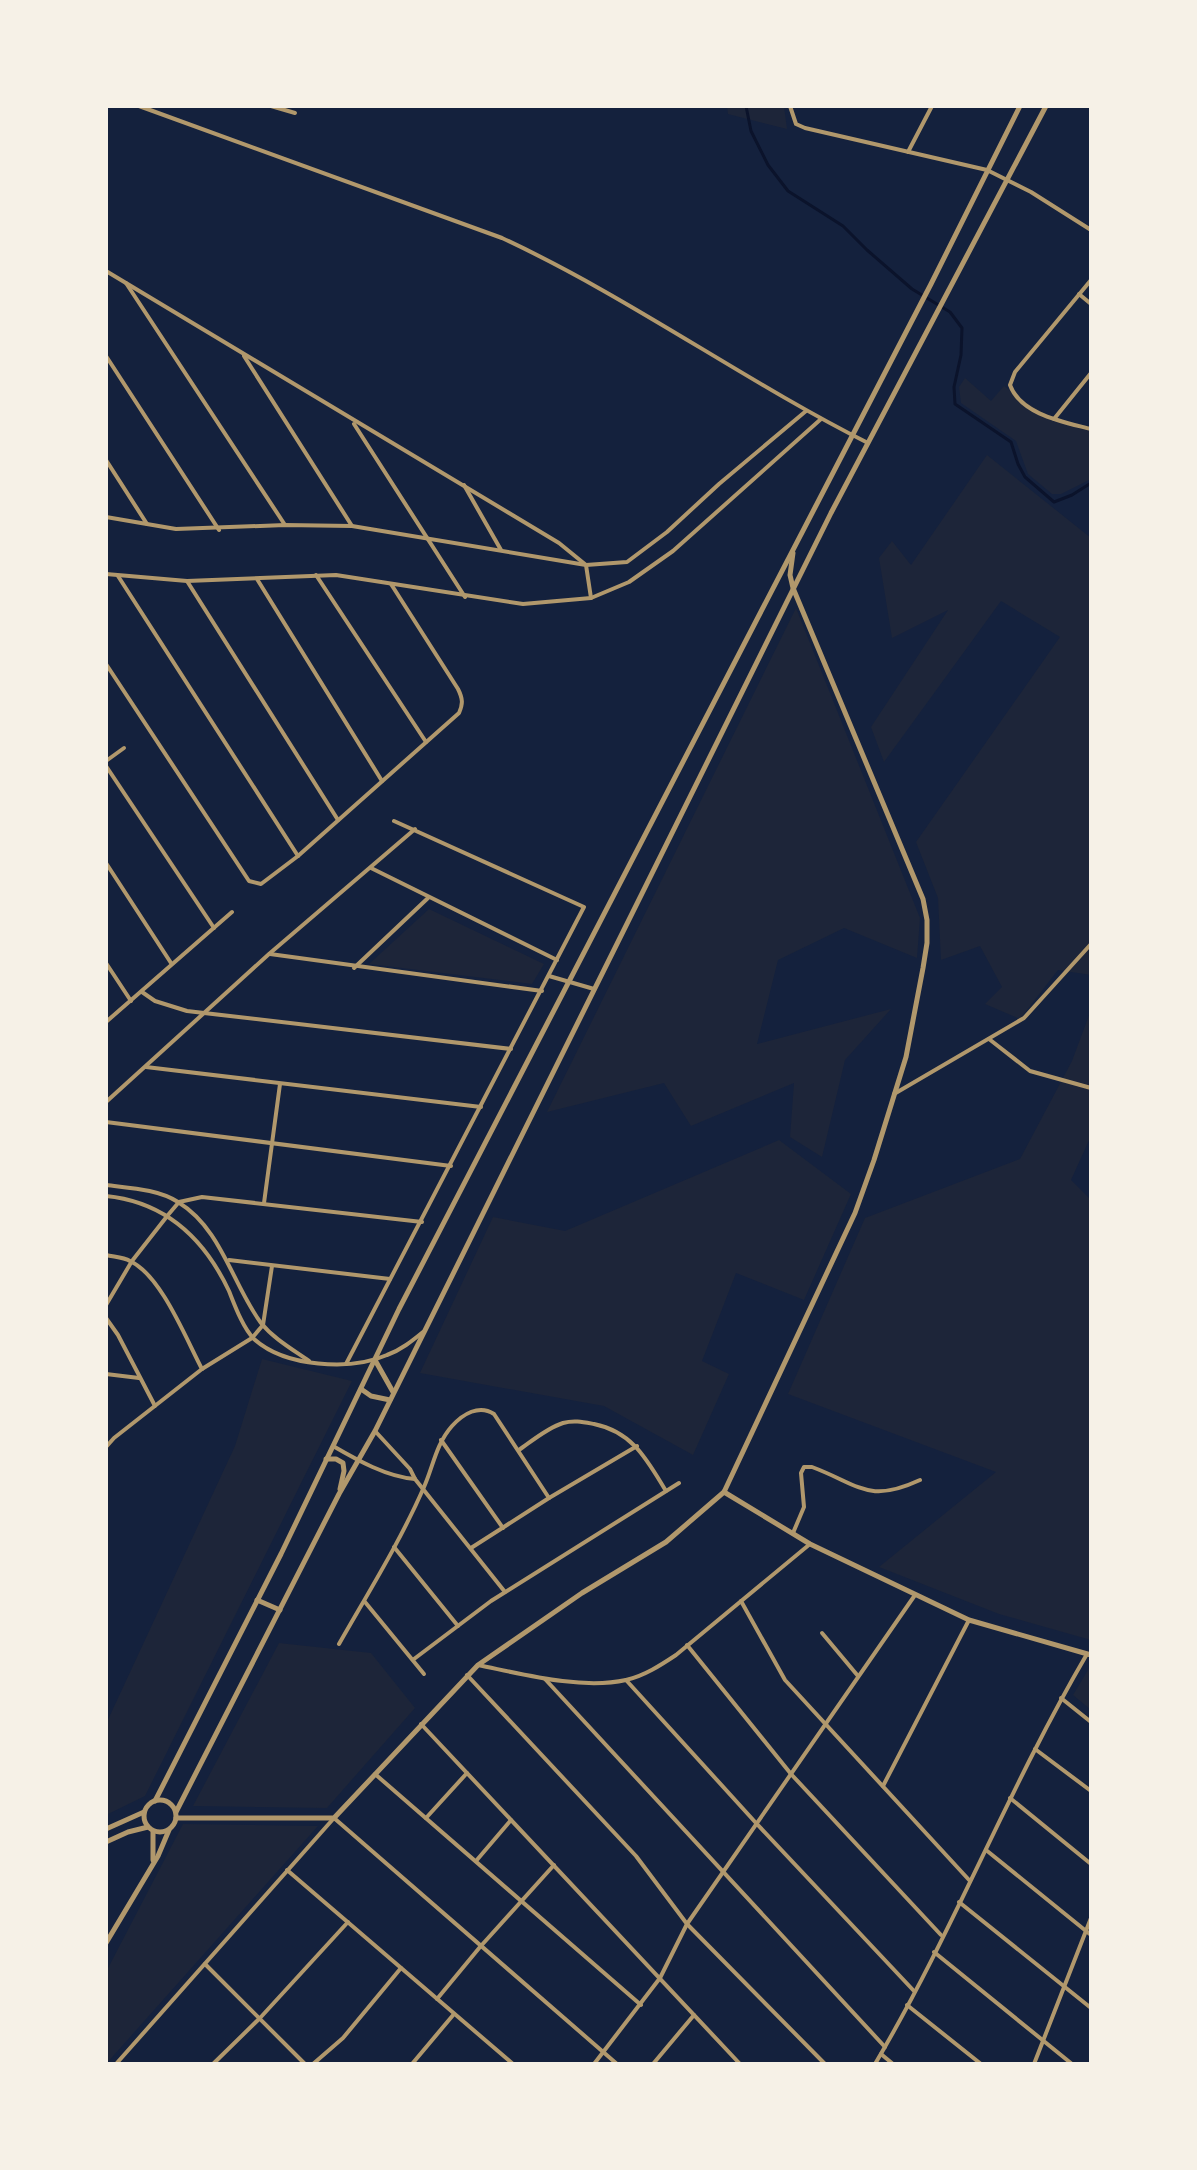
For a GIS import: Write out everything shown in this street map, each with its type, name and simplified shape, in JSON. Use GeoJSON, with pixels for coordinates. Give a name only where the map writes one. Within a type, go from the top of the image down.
{"type":"FeatureCollection","features":[{"type":"Feature","properties":{"kind":"street"},"geometry":{"type":"LineString","coordinates":[[139,106],[502,238],[592,283],[806,411],[868,443]]}},
{"type":"Feature","properties":{"kind":"street"},"geometry":{"type":"LineString","coordinates":[[271,106],[295,113]]}},
{"type":"Feature","properties":{"kind":"street"},"geometry":{"type":"LineString","coordinates":[[790,106],[796,124],[805,128],[987,170],[1008,179],[1091,230]]}},
{"type":"Feature","properties":{"kind":"street"},"geometry":{"type":"LineString","coordinates":[[908,152],[932,106]]}},
{"type":"Feature","properties":{"kind":"street"},"geometry":{"type":"LineString","coordinates":[[106,1829],[144,1812],[155,1801],[567,981],[918,310],[1020,106]]}},
{"type":"Feature","properties":{"kind":"street"},"geometry":{"type":"LineString","coordinates":[[106,1943],[153,1861],[339,1494],[375,1431],[793,588],[1046,106]]}},
{"type":"Feature","properties":{"kind":"street"},"geometry":{"type":"LineString","coordinates":[[106,271],[559,543],[586,565],[591,598]]}},
{"type":"Feature","properties":{"kind":"street"},"geometry":{"type":"LineString","coordinates":[[1091,280],[1015,372],[1010,385],[1018,398],[1054,419],[1091,429]]}},
{"type":"Feature","properties":{"kind":"street"},"geometry":{"type":"LineString","coordinates":[[125,282],[285,525]]}},
{"type":"Feature","properties":{"kind":"street"},"geometry":{"type":"LineString","coordinates":[[1079,294],[1091,304]]}},
{"type":"Feature","properties":{"kind":"street"},"geometry":{"type":"LineString","coordinates":[[242,354],[352,526]]}},
{"type":"Feature","properties":{"kind":"street"},"geometry":{"type":"LineString","coordinates":[[106,356],[219,530]]}},
{"type":"Feature","properties":{"kind":"street"},"geometry":{"type":"LineString","coordinates":[[1054,419],[1091,373]]}},
{"type":"Feature","properties":{"kind":"street"},"geometry":{"type":"LineString","coordinates":[[106,517],[176,529],[352,526],[586,565],[627,562],[667,532],[806,411]]}},
{"type":"Feature","properties":{"kind":"street"},"geometry":{"type":"LineString","coordinates":[[106,574],[187,581],[316,575],[523,604],[591,598],[629,582],[673,551],[821,419]]}},
{"type":"Feature","properties":{"kind":"street"},"geometry":{"type":"LineString","coordinates":[[352,421],[465,597]]}},
{"type":"Feature","properties":{"kind":"street"},"geometry":{"type":"LineString","coordinates":[[106,460],[147,524]]}},
{"type":"Feature","properties":{"kind":"street"},"geometry":{"type":"LineString","coordinates":[[463,483],[501,550]]}},
{"type":"Feature","properties":{"kind":"street"},"geometry":{"type":"LineString","coordinates":[[120,2062],[287,1870],[467,1675],[582,1593],[666,1542],[724,1492],[855,1213],[906,1057],[927,943],[923,899],[793,588],[790,575],[793,547]]}},
{"type":"Feature","properties":{"kind":"street"},"geometry":{"type":"LineString","coordinates":[[316,575],[426,742]]}},
{"type":"Feature","properties":{"kind":"street"},"geometry":{"type":"LineString","coordinates":[[118,576],[298,856]]}},
{"type":"Feature","properties":{"kind":"street"},"geometry":{"type":"LineString","coordinates":[[257,579],[382,781]]}},
{"type":"Feature","properties":{"kind":"street"},"geometry":{"type":"LineString","coordinates":[[187,581],[338,820]]}},
{"type":"Feature","properties":{"kind":"street"},"geometry":{"type":"LineString","coordinates":[[106,664],[249,881],[258,885],[269,880],[298,856],[459,713],[463,702],[461,696],[391,584]]}},
{"type":"Feature","properties":{"kind":"street"},"geometry":{"type":"LineString","coordinates":[[124,748],[106,764],[214,928]]}},
{"type":"Feature","properties":{"kind":"street"},"geometry":{"type":"LineString","coordinates":[[346,1364],[584,907],[394,821]]}},
{"type":"Feature","properties":{"kind":"street"},"geometry":{"type":"LineString","coordinates":[[106,1102],[269,954],[415,829]]}},
{"type":"Feature","properties":{"kind":"street"},"geometry":{"type":"LineString","coordinates":[[106,863],[171,963]]}},
{"type":"Feature","properties":{"kind":"street"},"geometry":{"type":"LineString","coordinates":[[371,868],[557,960]]}},
{"type":"Feature","properties":{"kind":"street"},"geometry":{"type":"LineString","coordinates":[[354,968],[428,898]]}},
{"type":"Feature","properties":{"kind":"street"},"geometry":{"type":"LineString","coordinates":[[106,1022],[232,912]]}},
{"type":"Feature","properties":{"kind":"street"},"geometry":{"type":"LineString","coordinates":[[894,1094],[1024,1018],[1091,944]]}},
{"type":"Feature","properties":{"kind":"street"},"geometry":{"type":"LineString","coordinates":[[269,954],[354,968],[542,991]]}},
{"type":"Feature","properties":{"kind":"street"},"geometry":{"type":"LineString","coordinates":[[106,963],[131,1001]]}},
{"type":"Feature","properties":{"kind":"street"},"geometry":{"type":"LineString","coordinates":[[549,976],[594,989]]}},
{"type":"Feature","properties":{"kind":"street"},"geometry":{"type":"LineString","coordinates":[[142,992],[170,1007],[511,1049]]}},
{"type":"Feature","properties":{"kind":"street"},"geometry":{"type":"LineString","coordinates":[[989,1039],[1030,1071],[1091,1088]]}},
{"type":"Feature","properties":{"kind":"street"},"geometry":{"type":"LineString","coordinates":[[145,1067],[481,1107]]}},
{"type":"Feature","properties":{"kind":"street"},"geometry":{"type":"LineString","coordinates":[[264,1203],[280,1084]]}},
{"type":"Feature","properties":{"kind":"street"},"geometry":{"type":"LineString","coordinates":[[106,1122],[274,1141],[451,1166]]}},
{"type":"Feature","properties":{"kind":"street"},"geometry":{"type":"LineString","coordinates":[[106,1185],[148,1192],[179,1202],[200,1222],[228,1260],[263,1325],[273,1336],[311,1362]]}},
{"type":"Feature","properties":{"kind":"street"},"geometry":{"type":"LineString","coordinates":[[106,1196],[130,1199],[168,1215],[186,1228],[213,1262],[252,1338],[282,1357],[293,1361],[346,1364],[375,1360],[397,1351],[423,1332]]}},
{"type":"Feature","properties":{"kind":"street"},"geometry":{"type":"LineString","coordinates":[[106,1305],[132,1261],[179,1202],[202,1197],[422,1222]]}},
{"type":"Feature","properties":{"kind":"street"},"geometry":{"type":"LineString","coordinates":[[106,1255],[132,1261],[159,1290],[202,1369]]}},
{"type":"Feature","properties":{"kind":"street"},"geometry":{"type":"LineString","coordinates":[[228,1260],[390,1279]]}},
{"type":"Feature","properties":{"kind":"street"},"geometry":{"type":"LineString","coordinates":[[106,1447],[202,1369],[252,1338],[263,1325],[272,1266]]}},
{"type":"Feature","properties":{"kind":"street"},"geometry":{"type":"LineString","coordinates":[[106,1318],[155,1406]]}},
{"type":"Feature","properties":{"kind":"street"},"geometry":{"type":"LineString","coordinates":[[375,1360],[393,1393]]}},
{"type":"Feature","properties":{"kind":"street"},"geometry":{"type":"LineString","coordinates":[[106,1374],[140,1378]]}},
{"type":"Feature","properties":{"kind":"street"},"geometry":{"type":"LineString","coordinates":[[361,1389],[371,1396],[390,1400]]}},
{"type":"Feature","properties":{"kind":"street"},"geometry":{"type":"LineString","coordinates":[[339,1644],[424,1488],[441,1440],[460,1419],[478,1409],[494,1414],[549,1498]]}},
{"type":"Feature","properties":{"kind":"street"},"geometry":{"type":"LineString","coordinates":[[518,1450],[562,1424],[577,1421],[619,1432],[637,1446],[666,1491]]}},
{"type":"Feature","properties":{"kind":"street"},"geometry":{"type":"LineString","coordinates":[[375,1431],[410,1469],[505,1592]]}},
{"type":"Feature","properties":{"kind":"street"},"geometry":{"type":"LineString","coordinates":[[106,1437],[114,1438]]}},
{"type":"Feature","properties":{"kind":"street"},"geometry":{"type":"LineString","coordinates":[[441,1440],[503,1528]]}},
{"type":"Feature","properties":{"kind":"street"},"geometry":{"type":"LineString","coordinates":[[333,1446],[358,1461],[415,1479]]}},
{"type":"Feature","properties":{"kind":"street"},"geometry":{"type":"LineString","coordinates":[[471,1548],[637,1446]]}},
{"type":"Feature","properties":{"kind":"street"},"geometry":{"type":"LineString","coordinates":[[326,1459],[340,1460],[344,1466],[339,1494]]}},
{"type":"Feature","properties":{"kind":"street"},"geometry":{"type":"LineString","coordinates":[[793,1533],[804,1507],[801,1473],[804,1467],[812,1467],[875,1493],[898,1490],[920,1480]]}},
{"type":"Feature","properties":{"kind":"street"},"geometry":{"type":"LineString","coordinates":[[414,1659],[505,1592],[679,1483]]}},
{"type":"Feature","properties":{"kind":"street"},"geometry":{"type":"LineString","coordinates":[[724,1492],[810,1544],[969,1620],[1089,1654],[1061,1698],[875,2064]]}},
{"type":"Feature","properties":{"kind":"street"},"geometry":{"type":"LineString","coordinates":[[478,1665],[545,1679],[626,1680],[659,1666],[810,1544]]}},
{"type":"Feature","properties":{"kind":"street"},"geometry":{"type":"LineString","coordinates":[[393,1546],[458,1626]]}},
{"type":"Feature","properties":{"kind":"street"},"geometry":{"type":"LineString","coordinates":[[594,2064],[660,1978],[687,1924],[915,1595]]}},
{"type":"Feature","properties":{"kind":"street"},"geometry":{"type":"LineString","coordinates":[[257,1600],[280,1610]]}},
{"type":"Feature","properties":{"kind":"street"},"geometry":{"type":"LineString","coordinates":[[364,1601],[424,1674]]}},
{"type":"Feature","properties":{"kind":"street"},"geometry":{"type":"LineString","coordinates":[[741,1601],[774,1664],[970,1881]]}},
{"type":"Feature","properties":{"kind":"street"},"geometry":{"type":"LineString","coordinates":[[883,1786],[969,1620]]}},
{"type":"Feature","properties":{"kind":"street"},"geometry":{"type":"LineString","coordinates":[[822,1633],[858,1676]]}},
{"type":"Feature","properties":{"kind":"street"},"geometry":{"type":"LineString","coordinates":[[687,1645],[791,1774],[942,1936]]}},
{"type":"Feature","properties":{"kind":"street"},"geometry":{"type":"LineString","coordinates":[[467,1675],[636,1856],[687,1924],[825,2064]]}},
{"type":"Feature","properties":{"kind":"street"},"geometry":{"type":"LineString","coordinates":[[545,1679],[885,2047]]}},
{"type":"Feature","properties":{"kind":"street"},"geometry":{"type":"LineString","coordinates":[[626,1680],[914,1991]]}},
{"type":"Feature","properties":{"kind":"street"},"geometry":{"type":"LineString","coordinates":[[1061,1698],[1091,1722]]}},
{"type":"Feature","properties":{"kind":"street"},"geometry":{"type":"LineString","coordinates":[[421,1724],[737,2063]]}},
{"type":"Feature","properties":{"kind":"street"},"geometry":{"type":"LineString","coordinates":[[1035,1749],[1091,1791]]}},
{"type":"Feature","properties":{"kind":"street"},"geometry":{"type":"LineString","coordinates":[[426,1818],[467,1773]]}},
{"type":"Feature","properties":{"kind":"street"},"geometry":{"type":"LineString","coordinates":[[375,1774],[641,2005]]}},
{"type":"Feature","properties":{"kind":"street"},"geometry":{"type":"LineString","coordinates":[[1010,1798],[1091,1864]]}},
{"type":"Feature","properties":{"kind":"street"},"geometry":{"type":"LineString","coordinates":[[155,1801],[165,1801],[176,1815]]}},
{"type":"Feature","properties":{"kind":"street"},"geometry":{"type":"LineString","coordinates":[[144,1812],[150,1829],[153,1861]]}},
{"type":"Feature","properties":{"kind":"street"},"geometry":{"type":"LineString","coordinates":[[176,1815],[334,1818],[617,2064]]}},
{"type":"Feature","properties":{"kind":"street"},"geometry":{"type":"LineString","coordinates":[[476,1861],[511,1820]]}},
{"type":"Feature","properties":{"kind":"street"},"geometry":{"type":"LineString","coordinates":[[106,1842],[128,1832],[169,1830]]}},
{"type":"Feature","properties":{"kind":"street"},"geometry":{"type":"LineString","coordinates":[[986,1850],[1091,1935]]}},
{"type":"Feature","properties":{"kind":"street"},"geometry":{"type":"LineString","coordinates":[[437,1999],[554,1865]]}},
{"type":"Feature","properties":{"kind":"street"},"geometry":{"type":"LineString","coordinates":[[287,1870],[508,2063]]}},
{"type":"Feature","properties":{"kind":"street"},"geometry":{"type":"LineString","coordinates":[[959,1902],[1091,2008]]}},
{"type":"Feature","properties":{"kind":"street"},"geometry":{"type":"LineString","coordinates":[[1034,2064],[1091,1918]]}},
{"type":"Feature","properties":{"kind":"street"},"geometry":{"type":"LineString","coordinates":[[213,2064],[348,1922]]}},
{"type":"Feature","properties":{"kind":"street"},"geometry":{"type":"LineString","coordinates":[[934,1952],[1072,2064]]}},
{"type":"Feature","properties":{"kind":"street"},"geometry":{"type":"LineString","coordinates":[[205,1964],[305,2064]]}},
{"type":"Feature","properties":{"kind":"street"},"geometry":{"type":"LineString","coordinates":[[313,2064],[343,2038],[401,1968]]}},
{"type":"Feature","properties":{"kind":"street"},"geometry":{"type":"LineString","coordinates":[[907,2005],[981,2064]]}},
{"type":"Feature","properties":{"kind":"street"},"geometry":{"type":"LineString","coordinates":[[412,2064],[454,2014]]}},
{"type":"Feature","properties":{"kind":"street"},"geometry":{"type":"LineString","coordinates":[[653,2064],[694,2015]]}},
{"type":"Feature","properties":{"kind":"street"},"geometry":{"type":"LineString","coordinates":[[881,2054],[893,2064]]}},
{"type":"Feature","properties":{"kind":"shaded area"},"geometry":{"type":"Polygon","coordinates":[[[727,106],[784,106],[787,129],[728,114],[727,106]]]}},
{"type":"Feature","properties":{"kind":"shaded area"},"geometry":{"type":"Polygon","coordinates":[[[965,378],[991,401],[1004,386],[1045,413],[1091,429],[1091,479],[1061,494],[1052,494],[1028,474],[1016,441],[961,403],[959,387],[965,378]]]}},
{"type":"Feature","properties":{"kind":"shaded area"},"geometry":{"type":"Polygon","coordinates":[[[987,455],[1091,538],[1091,975],[1058,970],[1020,1019],[985,1004],[1002,987],[980,946],[941,960],[938,898],[916,842],[1060,637],[1001,601],[884,762],[871,727],[948,610],[892,638],[879,558],[892,541],[911,565],[987,455]]]}},
{"type":"Feature","properties":{"kind":"shaded area"},"geometry":{"type":"Polygon","coordinates":[[[796,608],[920,918],[917,958],[844,928],[778,960],[757,1044],[891,1009],[845,1060],[822,1157],[790,1137],[794,1083],[691,1126],[664,1083],[547,1112],[796,608]]]}},
{"type":"Feature","properties":{"kind":"shaded area"},"geometry":{"type":"Polygon","coordinates":[[[429,909],[544,964],[532,984],[369,964],[429,909]]]}},
{"type":"Feature","properties":{"kind":"shaded area"},"geometry":{"type":"Polygon","coordinates":[[[1091,1010],[1091,1136],[1071,1180],[1091,1200],[1091,1640],[999,1614],[879,1567],[996,1472],[788,1394],[865,1218],[1020,1159],[1072,1061],[1091,1010]]]}},
{"type":"Feature","properties":{"kind":"shaded area"},"geometry":{"type":"Polygon","coordinates":[[[779,1140],[851,1194],[804,1300],[736,1273],[702,1361],[729,1374],[693,1455],[604,1406],[420,1373],[493,1217],[565,1231],[779,1140]]]}},
{"type":"Feature","properties":{"kind":"shaded area"},"geometry":{"type":"Polygon","coordinates":[[[262,1359],[352,1381],[145,1796],[106,1815],[106,1724],[235,1446],[262,1359]]]}},
{"type":"Feature","properties":{"kind":"shaded area"},"geometry":{"type":"Polygon","coordinates":[[[279,1643],[371,1653],[415,1708],[327,1808],[193,1806],[279,1643]]]}},
{"type":"Feature","properties":{"kind":"shaded area"},"geometry":{"type":"Polygon","coordinates":[[[1091,1665],[1091,1710],[1073,1695],[1091,1665]]]}},
{"type":"Feature","properties":{"kind":"shaded area"},"geometry":{"type":"Polygon","coordinates":[[[183,1824],[318,1826],[106,2064],[106,1972],[183,1824]]]}},
{"type":"Feature","properties":{"kind":"waterway"},"geometry":{"type":"LineString","coordinates":[[746,106],[751,131],[768,165],[788,191],[843,226],[912,289],[950,312],[962,328],[961,355],[954,387],[955,404],[1011,442],[1025,477],[1054,502],[1091,483]]}}]}
